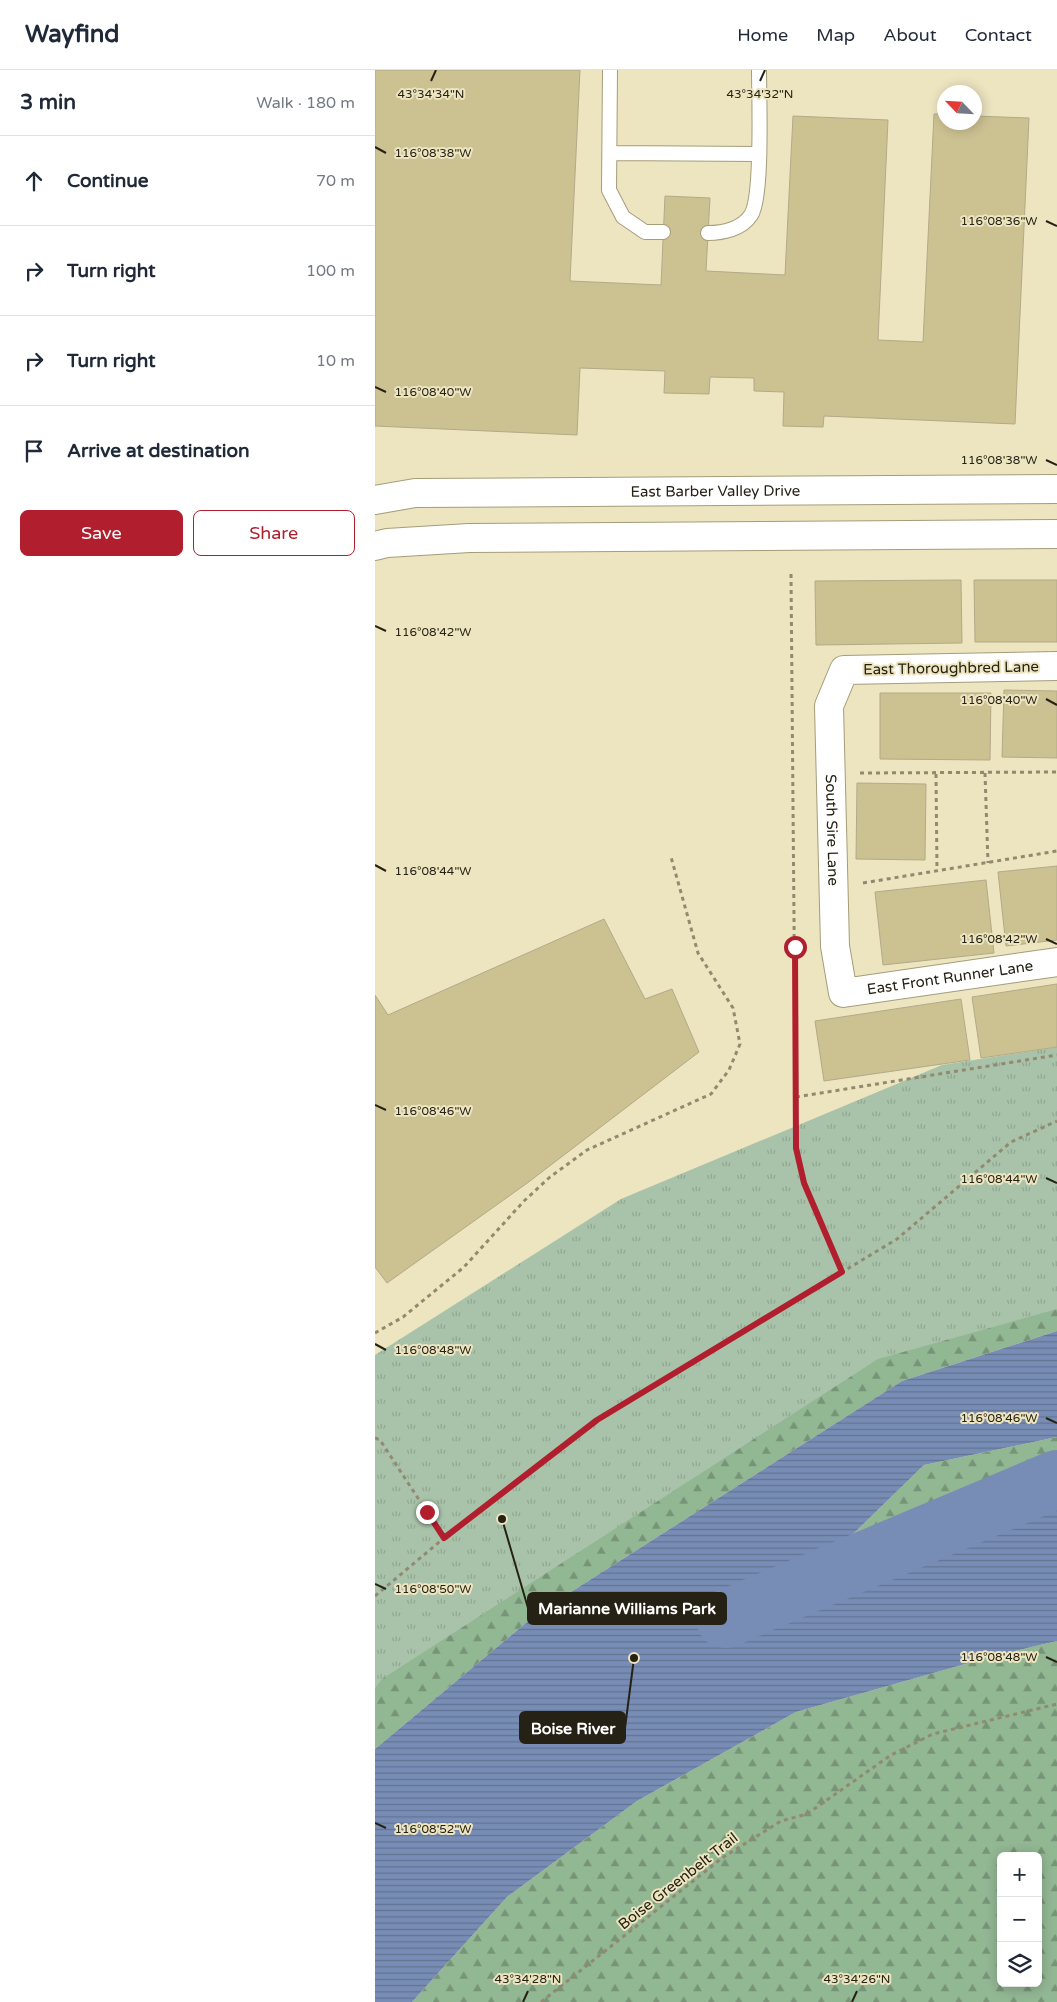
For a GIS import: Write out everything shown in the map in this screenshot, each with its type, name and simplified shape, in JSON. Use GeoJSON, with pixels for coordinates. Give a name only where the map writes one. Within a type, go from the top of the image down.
{"type":"FeatureCollection","features":[{"type":"Feature","properties":{"kind":"street","name":"East Barber Valley Drive"},"geometry":{"type":"LineString","coordinates":[[375,500],[415,493],[1057,489]]}},
{"type":"Feature","properties":{"kind":"street"},"geometry":{"type":"LineString","coordinates":[[375,546],[387,543],[469,538],[1057,534]]}},
{"type":"Feature","properties":{"kind":"street","name":"East Thoroughbred Lane"},"geometry":{"type":"LineString","coordinates":[[844,670],[1057,666]]}},
{"type":"Feature","properties":{"kind":"street","name":"South Sire Lane"},"geometry":{"type":"LineString","coordinates":[[843,993],[835,946],[829,706],[844,670]]}},
{"type":"Feature","properties":{"kind":"street","name":"East Front Runner Lane"},"geometry":{"type":"LineString","coordinates":[[843,993],[1057,962]]}},
{"type":"Feature","properties":{"kind":"lane"},"geometry":{"type":"LineString","coordinates":[[610,70],[609,190],[623,217],[645,232],[663,232]]}},
{"type":"Feature","properties":{"kind":"lane"},"geometry":{"type":"LineString","coordinates":[[708,234],[728,232],[751,215],[758,191],[759,70]]}},
{"type":"Feature","properties":{"kind":"lane"},"geometry":{"type":"LineString","coordinates":[[609,153],[758,154]]}},
{"type":"Feature","properties":{"kind":"path"},"geometry":{"type":"LineString","coordinates":[[791,574],[796,1148],[804,1183],[842,1272]]}},
{"type":"Feature","properties":{"kind":"path"},"geometry":{"type":"LineString","coordinates":[[859,764],[859,773],[1057,772]]}},
{"type":"Feature","properties":{"kind":"path"},"geometry":{"type":"LineString","coordinates":[[985,773],[988,863]]}},
{"type":"Feature","properties":{"kind":"path"},"geometry":{"type":"LineString","coordinates":[[936,774],[937,870]]}},
{"type":"Feature","properties":{"kind":"path"},"geometry":{"type":"LineString","coordinates":[[859,884],[1057,851]]}},
{"type":"Feature","properties":{"kind":"path"},"geometry":{"type":"LineString","coordinates":[[375,1333],[403,1317],[458,1272],[524,1201],[550,1177],[587,1150],[621,1134],[651,1123],[711,1094],[729,1070],[740,1044],[733,1008],[698,953],[671,857]]}},
{"type":"Feature","properties":{"kind":"path"},"geometry":{"type":"LineString","coordinates":[[795,1098],[1057,1055]]}},
{"type":"Feature","properties":{"kind":"path"},"geometry":{"type":"LineString","coordinates":[[375,1596],[444,1538],[597,1420],[897,1239],[1011,1142],[1057,1121]]}},
{"type":"Feature","properties":{"kind":"path"},"geometry":{"type":"LineString","coordinates":[[375,1438],[379,1440],[444,1538]]}},
{"type":"Feature","properties":{"kind":"path","name":"Boise Greenbelt Trail"},"geometry":{"type":"LineString","coordinates":[[541,2002],[722,1858],[781,1821],[807,1814],[891,1755],[933,1734],[1057,1704]]}},
{"type":"Feature","properties":{"kind":"green space"},"geometry":{"type":"Polygon","coordinates":[[[1057,1047],[1057,1309],[878,1359],[382,1679],[375,1688],[375,1355],[621,1199],[942,1065],[1057,1047]]]}},
{"type":"Feature","properties":{"kind":"green space"},"geometry":{"type":"Polygon","coordinates":[[[1057,1121],[1057,1331],[902,1381],[538,1613],[375,1749],[375,1626],[1057,1121]]]}},
{"type":"Feature","properties":{"kind":"green space"},"geometry":{"type":"Polygon","coordinates":[[[1057,1437],[1057,1473],[981,1523],[881,1576],[798,1596],[799,1580],[850,1537],[924,1465],[1057,1437]]]}},
{"type":"Feature","properties":{"kind":"green space"},"geometry":{"type":"Polygon","coordinates":[[[1057,1641],[1057,2002],[412,2002],[507,1897],[637,1801],[796,1712],[990,1657],[1057,1641]]]}},
{"type":"Feature","properties":{"kind":"water"},"geometry":{"type":"Polygon","coordinates":[[[1057,1331],[1057,1437],[924,1465],[850,1537],[799,1580],[798,1596],[881,1576],[981,1523],[1057,1473],[1057,1641],[990,1657],[796,1712],[637,1801],[507,1897],[412,2002],[375,2002],[375,1749],[538,1613],[902,1381],[1057,1331]]]}},
{"type":"Feature","properties":{"kind":"building"},"geometry":{"type":"Polygon","coordinates":[[[375,70],[580,70],[570,281],[661,285],[665,196],[710,198],[706,271],[785,275],[793,116],[888,120],[878,340],[923,342],[934,114],[937,114],[937,130],[982,130],[982,116],[1029,118],[1015,424],[824,416],[823,427],[783,426],[784,392],[754,391],[754,378],[710,377],[709,394],[664,393],[665,371],[580,368],[577,435],[375,426],[375,70]]]}},
{"type":"Feature","properties":{"kind":"building"},"geometry":{"type":"Polygon","coordinates":[[[961,580],[962,643],[816,645],[815,581],[961,580]]]}},
{"type":"Feature","properties":{"kind":"building"},"geometry":{"type":"Polygon","coordinates":[[[974,580],[1057,580],[1057,642],[975,642],[974,580]]]}},
{"type":"Feature","properties":{"kind":"building"},"geometry":{"type":"Polygon","coordinates":[[[1004,690],[1057,691],[1057,758],[1002,757],[1004,690]]]}},
{"type":"Feature","properties":{"kind":"building"},"geometry":{"type":"Polygon","coordinates":[[[880,693],[991,693],[990,760],[880,759],[880,693]]]}},
{"type":"Feature","properties":{"kind":"building"},"geometry":{"type":"Polygon","coordinates":[[[857,783],[926,784],[925,860],[856,859],[857,783]]]}},
{"type":"Feature","properties":{"kind":"building"},"geometry":{"type":"Polygon","coordinates":[[[1057,866],[1057,940],[1006,946],[998,872],[1057,866]]]}},
{"type":"Feature","properties":{"kind":"building"},"geometry":{"type":"Polygon","coordinates":[[[986,880],[994,953],[883,965],[875,892],[986,880]]]}},
{"type":"Feature","properties":{"kind":"building"},"geometry":{"type":"Polygon","coordinates":[[[604,919],[645,999],[672,989],[699,1052],[526,1184],[387,1283],[375,1267],[375,995],[388,1015],[604,919]]]}},
{"type":"Feature","properties":{"kind":"building"},"geometry":{"type":"Polygon","coordinates":[[[1057,984],[1057,1047],[981,1058],[972,997],[1057,984]]]}},
{"type":"Feature","properties":{"kind":"building"},"geometry":{"type":"Polygon","coordinates":[[[961,999],[970,1060],[824,1081],[815,1021],[961,999]]]}},
{"type":"Feature","properties":{"kind":"waterway"},"geometry":{"type":"LineString","coordinates":[[725,1619],[1057,1479]]}},
{"type":"Feature","properties":{"kind":"place","name":"Marianne Williams Park"},"geometry":{"type":"Point","coordinates":[502,1519]}},
{"type":"Feature","properties":{"kind":"place","name":"Boise River"},"geometry":{"type":"Point","coordinates":[634,1658]}},
{"type":"Feature","properties":{"kind":"route"},"geometry":{"type":"LineString","coordinates":[[427,1512],[444,1538],[597,1420],[842,1272],[804,1183],[796,1148],[795,947]]}}]}
